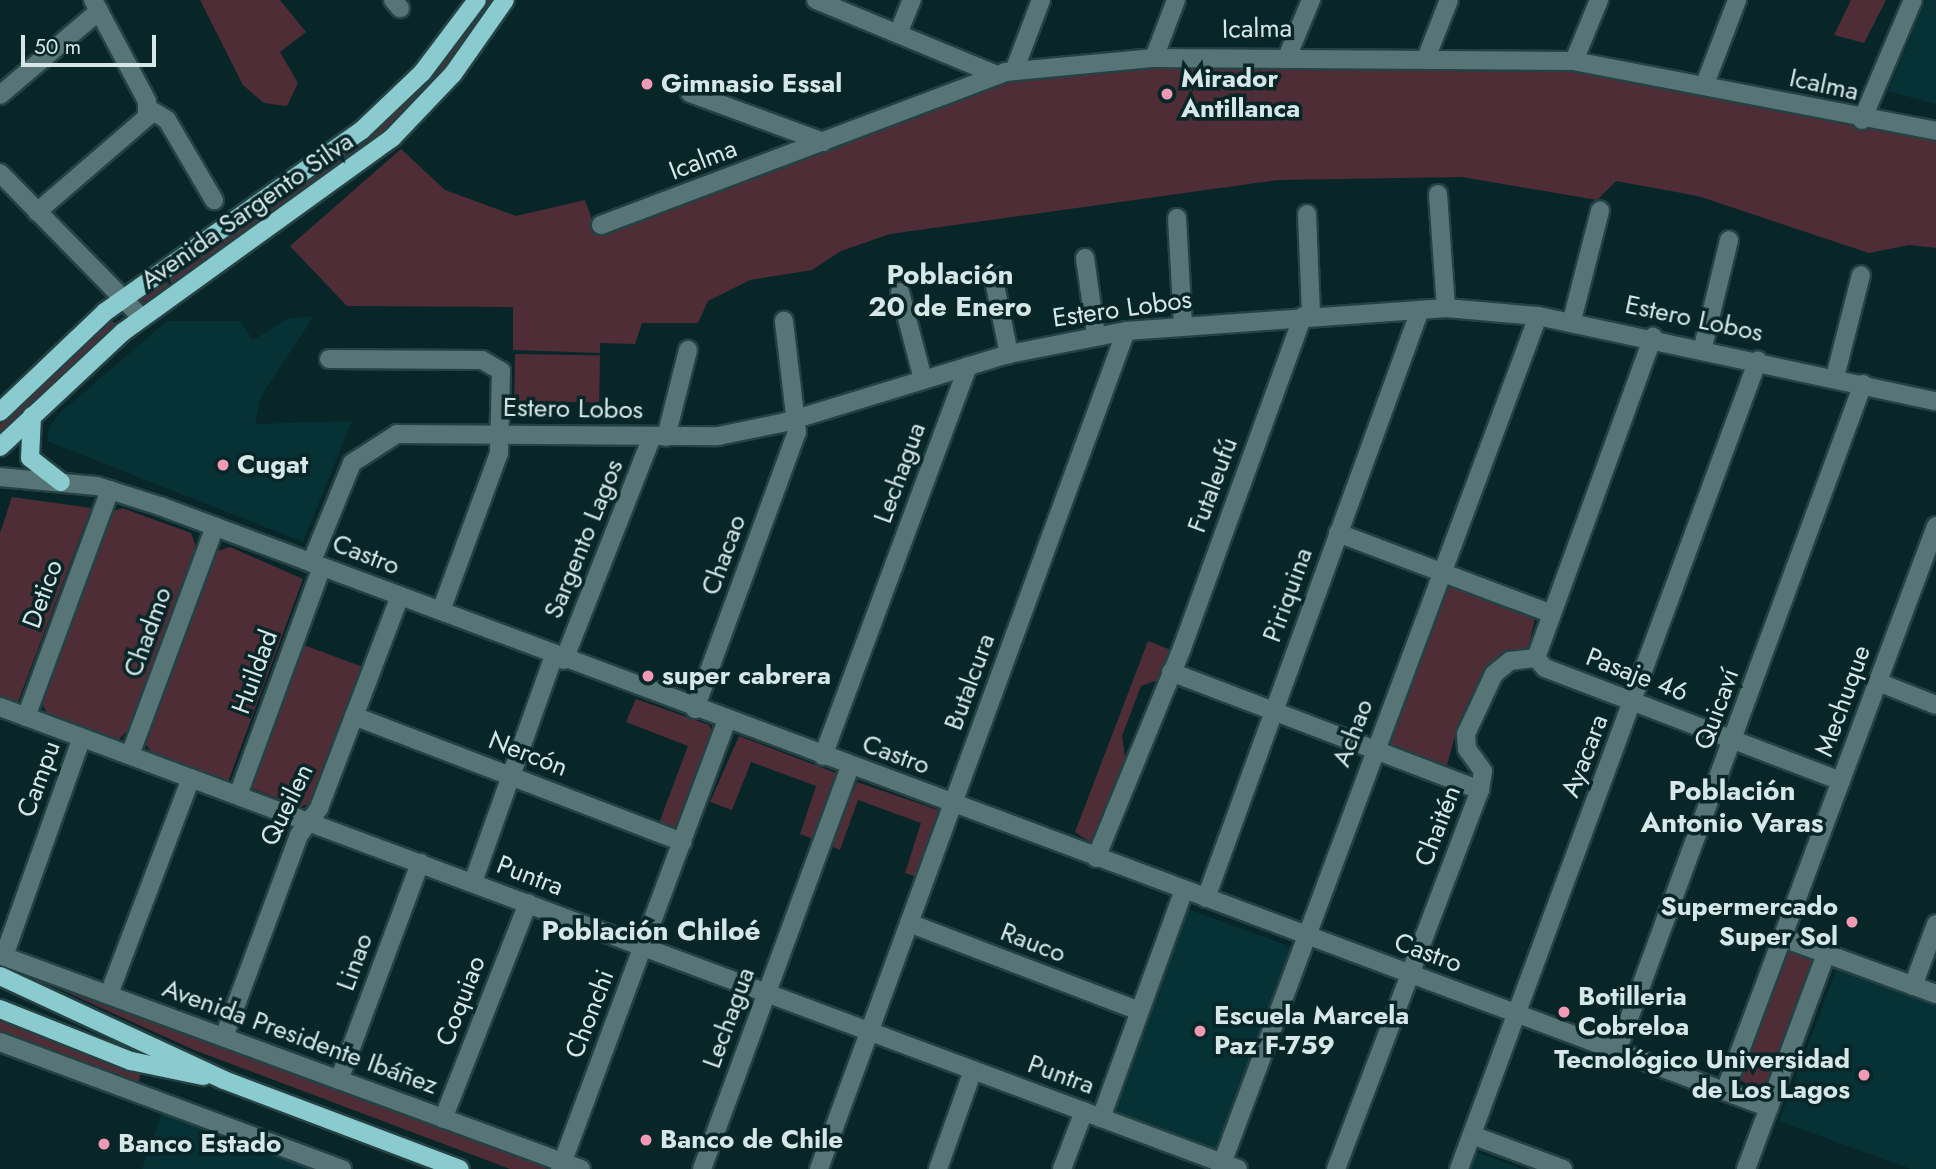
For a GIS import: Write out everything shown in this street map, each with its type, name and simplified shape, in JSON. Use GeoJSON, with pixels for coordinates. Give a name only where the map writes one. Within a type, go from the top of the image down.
{"type":"FeatureCollection","features":[{"type":"Feature","properties":{"kind":"main road","name":"Avenida Sargento Silva"},"geometry":{"type":"LineString","coordinates":[[0,412],[126,297],[361,131],[422,73],[477,0]]}},
{"type":"Feature","properties":{"kind":"main road","name":"Avenida Sargento Silva"},"geometry":{"type":"LineString","coordinates":[[0,447],[32,414],[142,318],[378,150],[453,74],[506,0]]}},
{"type":"Feature","properties":{"kind":"main road"},"geometry":{"type":"LineString","coordinates":[[32,414],[30,458],[61,482]]}},
{"type":"Feature","properties":{"kind":"main road"},"geometry":{"type":"LineString","coordinates":[[0,976],[224,1080],[460,1169]]}},
{"type":"Feature","properties":{"kind":"main road"},"geometry":{"type":"LineString","coordinates":[[0,1009],[131,1060],[224,1080]]}},
{"type":"Feature","properties":{"kind":"street"},"geometry":{"type":"LineString","coordinates":[[816,0],[898,34],[1005,73],[1041,0]]}},
{"type":"Feature","properties":{"kind":"street"},"geometry":{"type":"LineString","coordinates":[[898,34],[912,0]]}},
{"type":"Feature","properties":{"kind":"street"},"geometry":{"type":"LineString","coordinates":[[1154,58],[1176,0]]}},
{"type":"Feature","properties":{"kind":"street"},"geometry":{"type":"LineString","coordinates":[[1288,55],[1311,0]]}},
{"type":"Feature","properties":{"kind":"street"},"geometry":{"type":"LineString","coordinates":[[1427,56],[1449,0]]}},
{"type":"Feature","properties":{"kind":"street"},"geometry":{"type":"LineString","coordinates":[[1574,61],[1599,0]]}},
{"type":"Feature","properties":{"kind":"street"},"geometry":{"type":"LineString","coordinates":[[1705,84],[1737,0]]}},
{"type":"Feature","properties":{"kind":"street"},"geometry":{"type":"LineString","coordinates":[[1862,120],[1913,0]]}},
{"type":"Feature","properties":{"kind":"street"},"geometry":{"type":"LineString","coordinates":[[0,95],[96,6],[149,109],[167,120],[214,200]]}},
{"type":"Feature","properties":{"kind":"street","name":"Icalma"},"geometry":{"type":"LineString","coordinates":[[601,225],[1005,73],[1154,58],[1288,55],[1574,61],[1705,84],[1862,120],[1936,131]]}},
{"type":"Feature","properties":{"kind":"street"},"geometry":{"type":"LineString","coordinates":[[690,93],[823,142]]}},
{"type":"Feature","properties":{"kind":"street"},"geometry":{"type":"LineString","coordinates":[[37,212],[143,123],[149,109]]}},
{"type":"Feature","properties":{"kind":"street"},"geometry":{"type":"LineString","coordinates":[[0,173],[126,297],[142,318]]}},
{"type":"Feature","properties":{"kind":"street"},"geometry":{"type":"LineString","coordinates":[[1438,194],[1446,308]]}},
{"type":"Feature","properties":{"kind":"street"},"geometry":{"type":"LineString","coordinates":[[1572,320],[1600,211]]}},
{"type":"Feature","properties":{"kind":"street","name":"Futaleufú"},"geometry":{"type":"LineString","coordinates":[[1097,858],[1307,315],[1307,214]]}},
{"type":"Feature","properties":{"kind":"street"},"geometry":{"type":"LineString","coordinates":[[1177,218],[1183,325]]}},
{"type":"Feature","properties":{"kind":"street"},"geometry":{"type":"LineString","coordinates":[[1703,347],[1729,240]]}},
{"type":"Feature","properties":{"kind":"street"},"geometry":{"type":"LineString","coordinates":[[1085,258],[1096,335]]}},
{"type":"Feature","properties":{"kind":"street"},"geometry":{"type":"LineString","coordinates":[[993,275],[1009,354]]}},
{"type":"Feature","properties":{"kind":"street"},"geometry":{"type":"LineString","coordinates":[[1835,377],[1861,275]]}},
{"type":"Feature","properties":{"kind":"street"},"geometry":{"type":"LineString","coordinates":[[900,292],[923,380]]}},
{"type":"Feature","properties":{"kind":"street","name":"Estero Lobos"},"geometry":{"type":"LineString","coordinates":[[317,565],[347,473],[364,449],[411,432],[718,436],[797,419],[1009,354],[1096,335],[1183,325],[1446,308],[1538,316],[1572,320],[1703,347],[1936,401]]}},
{"type":"Feature","properties":{"kind":"street","name":"Piriquina"},"geometry":{"type":"LineString","coordinates":[[1206,898],[1420,310]]}},
{"type":"Feature","properties":{"kind":"street","name":"Achao"},"geometry":{"type":"LineString","coordinates":[[1227,1167],[1304,935],[1538,316]]}},
{"type":"Feature","properties":{"kind":"street"},"geometry":{"type":"LineString","coordinates":[[784,321],[797,419]]}},
{"type":"Feature","properties":{"kind":"street","name":"Butalcura"},"geometry":{"type":"LineString","coordinates":[[819,1169],[1126,331]]}},
{"type":"Feature","properties":{"kind":"street"},"geometry":{"type":"LineString","coordinates":[[1536,658],[1548,612],[1653,337]]}},
{"type":"Feature","properties":{"kind":"street","name":"Sargento Lagos"},"geometry":{"type":"LineString","coordinates":[[473,882],[511,776],[559,658],[659,437],[688,349]]}},
{"type":"Feature","properties":{"kind":"street"},"geometry":{"type":"LineString","coordinates":[[329,359],[490,361],[504,378],[503,433],[441,611]]}},
{"type":"Feature","properties":{"kind":"street","name":"Ayacara"},"geometry":{"type":"LineString","coordinates":[[1459,1169],[1634,702],[1758,360]]}},
{"type":"Feature","properties":{"kind":"street","name":"Lechagua"},"geometry":{"type":"LineString","coordinates":[[823,756],[968,366]]}},
{"type":"Feature","properties":{"kind":"street","name":"Quicaví"},"geometry":{"type":"LineString","coordinates":[[1617,1051],[1734,740],[1863,384]]}},
{"type":"Feature","properties":{"kind":"street","name":"Chacao"},"geometry":{"type":"LineString","coordinates":[[695,709],[797,419]]}},
{"type":"Feature","properties":{"kind":"street","name":"Castro"},"geometry":{"type":"LineString","coordinates":[[0,477],[61,482],[110,490],[215,526],[695,709],[1769,1108]]}},
{"type":"Feature","properties":{"kind":"street","name":"Detico"},"geometry":{"type":"LineString","coordinates":[[26,717],[110,490]]}},
{"type":"Feature","properties":{"kind":"street","name":"Chadmo"},"geometry":{"type":"LineString","coordinates":[[130,755],[215,526]]}},
{"type":"Feature","properties":{"kind":"street","name":"Mechuque"},"geometry":{"type":"LineString","coordinates":[[1725,1091],[1936,527]]}},
{"type":"Feature","properties":{"kind":"street"},"geometry":{"type":"LineString","coordinates":[[1338,533],[1548,612]]}},
{"type":"Feature","properties":{"kind":"street","name":"Huildad"},"geometry":{"type":"LineString","coordinates":[[238,795],[317,565]]}},
{"type":"Feature","properties":{"kind":"street","name":"Queilen"},"geometry":{"type":"LineString","coordinates":[[224,1037],[400,596]]}},
{"type":"Feature","properties":{"kind":"street","name":"Pasaje 46"},"geometry":{"type":"LineString","coordinates":[[1536,658],[1545,668],[1841,781]]}},
{"type":"Feature","properties":{"kind":"street","name":"Chaitén"},"geometry":{"type":"LineString","coordinates":[[1336,1169],[1480,790],[1483,771],[1467,749],[1466,734],[1494,674],[1510,661],[1536,658]]}},
{"type":"Feature","properties":{"kind":"street"},"geometry":{"type":"LineString","coordinates":[[1171,672],[1480,790]]}},
{"type":"Feature","properties":{"kind":"street"},"geometry":{"type":"LineString","coordinates":[[1878,682],[1936,705]]}},
{"type":"Feature","properties":{"kind":"street","name":"Puntra"},"geometry":{"type":"LineString","coordinates":[[0,707],[1093,1114],[1227,1167]]}},
{"type":"Feature","properties":{"kind":"street","name":"Nercón"},"geometry":{"type":"LineString","coordinates":[[354,716],[683,842]]}},
{"type":"Feature","properties":{"kind":"street","name":"Chonchi"},"geometry":{"type":"LineString","coordinates":[[561,1166],[727,720]]}},
{"type":"Feature","properties":{"kind":"street","name":"Campu"},"geometry":{"type":"LineString","coordinates":[[2,956],[82,737]]}},
{"type":"Feature","properties":{"kind":"street","name":"Lechagua"},"geometry":{"type":"LineString","coordinates":[[702,1169],[850,766]]}},
{"type":"Feature","properties":{"kind":"street"},"geometry":{"type":"LineString","coordinates":[[109,994],[191,778]]}},
{"type":"Feature","properties":{"kind":"street","name":"Linao"},"geometry":{"type":"LineString","coordinates":[[339,1080],[420,863]]}},
{"type":"Feature","properties":{"kind":"street"},"geometry":{"type":"LineString","coordinates":[[1062,1169],[1093,1114],[1139,1012],[1184,890]]}},
{"type":"Feature","properties":{"kind":"street","name":"Coquiao"},"geometry":{"type":"LineString","coordinates":[[443,1119],[528,903]]}},
{"type":"Feature","properties":{"kind":"street","name":"Rauco"},"geometry":{"type":"LineString","coordinates":[[909,923],[1139,1012]]}},
{"type":"Feature","properties":{"kind":"street"},"geometry":{"type":"LineString","coordinates":[[1913,986],[1936,924]]}},
{"type":"Feature","properties":{"kind":"street"},"geometry":{"type":"LineString","coordinates":[[1783,938],[1936,994]]}},
{"type":"Feature","properties":{"kind":"street"},"geometry":{"type":"LineString","coordinates":[[1746,1169],[1826,954]]}},
{"type":"Feature","properties":{"kind":"street","name":"Avenida Presidente Ibáñez"},"geometry":{"type":"LineString","coordinates":[[2,956],[443,1119],[561,1166],[581,1169]]}},
{"type":"Feature","properties":{"kind":"street"},"geometry":{"type":"LineString","coordinates":[[0,1042],[342,1169]]}},
{"type":"Feature","properties":{"kind":"street"},"geometry":{"type":"LineString","coordinates":[[938,1169],[974,1070]]}},
{"type":"Feature","properties":{"kind":"street"},"geometry":{"type":"LineString","coordinates":[[1472,1135],[1563,1169]]}},
{"type":"Feature","properties":{"kind":"shaded area"},"geometry":{"type":"Polygon","coordinates":[[[200,0],[280,0],[306,32],[280,52],[298,83],[287,106],[264,103],[243,85],[200,0]]]}},
{"type":"Feature","properties":{"kind":"shaded area"},"geometry":{"type":"Polygon","coordinates":[[[486,0],[495,0],[441,74],[366,149],[143,303],[141,295],[374,130],[441,63],[486,0]]]}},
{"type":"Feature","properties":{"kind":"shaded area"},"geometry":{"type":"Polygon","coordinates":[[[1851,0],[1886,0],[1864,43],[1834,35],[1851,0]]]}},
{"type":"Feature","properties":{"kind":"shaded area"},"geometry":{"type":"Polygon","coordinates":[[[1926,0],[1936,0],[1936,104],[1888,91],[1926,0]]]}},
{"type":"Feature","properties":{"kind":"shaded area"},"geometry":{"type":"Polygon","coordinates":[[[1154,67],[1574,69],[1936,139],[1936,248],[1909,245],[1869,253],[1698,196],[1616,181],[1597,200],[1462,177],[1278,180],[890,234],[841,251],[812,270],[750,280],[708,301],[698,323],[642,323],[635,344],[600,343],[600,353],[513,350],[513,307],[347,306],[290,246],[401,149],[445,190],[516,216],[585,200],[598,236],[1002,83],[1154,67]]]}},
{"type":"Feature","properties":{"kind":"shaded area"},"geometry":{"type":"Polygon","coordinates":[[[314,316],[260,398],[255,424],[352,421],[303,542],[47,441],[49,427],[62,411],[167,321],[240,321],[253,340],[287,319],[314,316]]]}},
{"type":"Feature","properties":{"kind":"shaded area"},"geometry":{"type":"Polygon","coordinates":[[[111,321],[117,324],[0,435],[0,424],[111,321]]]}},
{"type":"Feature","properties":{"kind":"shaded area"},"geometry":{"type":"Polygon","coordinates":[[[515,354],[600,355],[599,402],[514,401],[515,354]]]}},
{"type":"Feature","properties":{"kind":"shaded area"},"geometry":{"type":"Polygon","coordinates":[[[12,497],[91,508],[18,702],[0,697],[0,533],[12,497]]]}},
{"type":"Feature","properties":{"kind":"shaded area"},"geometry":{"type":"Polygon","coordinates":[[[122,508],[191,533],[196,547],[130,728],[117,741],[48,715],[41,702],[111,512],[122,508]]]}},
{"type":"Feature","properties":{"kind":"shaded area"},"geometry":{"type":"Polygon","coordinates":[[[230,547],[303,579],[228,782],[153,754],[146,745],[214,552],[230,547]]]}},
{"type":"Feature","properties":{"kind":"shaded area"},"geometry":{"type":"Polygon","coordinates":[[[1455,586],[1535,618],[1528,650],[1509,655],[1455,736],[1446,769],[1387,747],[1386,739],[1445,589],[1455,586]]]}},
{"type":"Feature","properties":{"kind":"shaded area"},"geometry":{"type":"Polygon","coordinates":[[[1148,641],[1171,650],[1158,680],[1141,686],[1122,736],[1126,764],[1090,842],[1075,832],[1148,641]]]}},
{"type":"Feature","properties":{"kind":"shaded area"},"geometry":{"type":"Polygon","coordinates":[[[301,644],[363,667],[311,803],[300,807],[249,787],[301,644]]]}},
{"type":"Feature","properties":{"kind":"shaded area"},"geometry":{"type":"Polygon","coordinates":[[[636,699],[709,725],[713,732],[674,830],[659,823],[688,746],[626,722],[636,699]]]}},
{"type":"Feature","properties":{"kind":"shaded area"},"geometry":{"type":"Polygon","coordinates":[[[739,736],[836,773],[813,839],[800,834],[816,786],[751,762],[732,810],[710,802],[739,736]]]}},
{"type":"Feature","properties":{"kind":"shaded area"},"geometry":{"type":"Polygon","coordinates":[[[857,782],[941,811],[922,879],[905,873],[921,823],[858,800],[840,850],[831,846],[857,782]]]}},
{"type":"Feature","properties":{"kind":"shaded area","name":"Escuela Marcela Paz F-759"},"geometry":{"type":"Polygon","coordinates":[[[1185,908],[1292,947],[1217,1154],[1110,1115],[1185,908]]]}},
{"type":"Feature","properties":{"kind":"shaded area"},"geometry":{"type":"Polygon","coordinates":[[[1786,946],[1819,958],[1771,1082],[1757,1090],[1739,1079],[1786,946]]]}},
{"type":"Feature","properties":{"kind":"shaded area"},"geometry":{"type":"Polygon","coordinates":[[[0,962],[544,1164],[546,1169],[510,1169],[194,1050],[0,962]]]}},
{"type":"Feature","properties":{"kind":"shaded area"},"geometry":{"type":"Polygon","coordinates":[[[1839,963],[1936,1000],[1936,1169],[1911,1169],[1779,1121],[1839,963]]]}},
{"type":"Feature","properties":{"kind":"shaded area"},"geometry":{"type":"Polygon","coordinates":[[[0,1019],[140,1074],[139,1083],[0,1031],[0,1019]]]}},
{"type":"Feature","properties":{"kind":"shaded area"},"geometry":{"type":"Polygon","coordinates":[[[162,1113],[318,1169],[142,1169],[162,1113]]]}},
{"type":"Feature","properties":{"kind":"shaded area"},"geometry":{"type":"Polygon","coordinates":[[[1476,1152],[1522,1169],[1470,1169],[1476,1152]]]}},
{"type":"Feature","properties":{"kind":"place","name":"Gimnasio Essal"},"geometry":{"type":"Point","coordinates":[647,84]}},
{"type":"Feature","properties":{"kind":"place","name":"Mirador Antillanca"},"geometry":{"type":"Point","coordinates":[1167,94]}},
{"type":"Feature","properties":{"kind":"place","name":"Cugat"},"geometry":{"type":"Point","coordinates":[223,465]}},
{"type":"Feature","properties":{"kind":"place","name":"super cabrera"},"geometry":{"type":"Point","coordinates":[648,676]}},
{"type":"Feature","properties":{"kind":"place","name":"Supermercado Super Sol"},"geometry":{"type":"Point","coordinates":[1852,922]}},
{"type":"Feature","properties":{"kind":"place","name":"Botilleria Cobreloa"},"geometry":{"type":"Point","coordinates":[1564,1012]}},
{"type":"Feature","properties":{"kind":"place","name":"Escuela Marcela Paz F-759"},"geometry":{"type":"Point","coordinates":[1200,1031]}},
{"type":"Feature","properties":{"kind":"place","name":"Tecnológico Universidad de Los Lagos"},"geometry":{"type":"Point","coordinates":[1864,1075]}},
{"type":"Feature","properties":{"kind":"place","name":"Banco de Chile"},"geometry":{"type":"Point","coordinates":[646,1140]}},
{"type":"Feature","properties":{"kind":"place","name":"Banco Estado"},"geometry":{"type":"Point","coordinates":[104,1144]}},
{"type":"Feature","properties":{"kind":"district","name":"Población 20 de Enero"},"geometry":{"type":"Point","coordinates":[950,291]}},
{"type":"Feature","properties":{"kind":"district","name":"Población Antonio Varas"},"geometry":{"type":"Point","coordinates":[1732,807]}},
{"type":"Feature","properties":{"kind":"district","name":"Población Chiloé"},"geometry":{"type":"Point","coordinates":[651,931]}}]}
